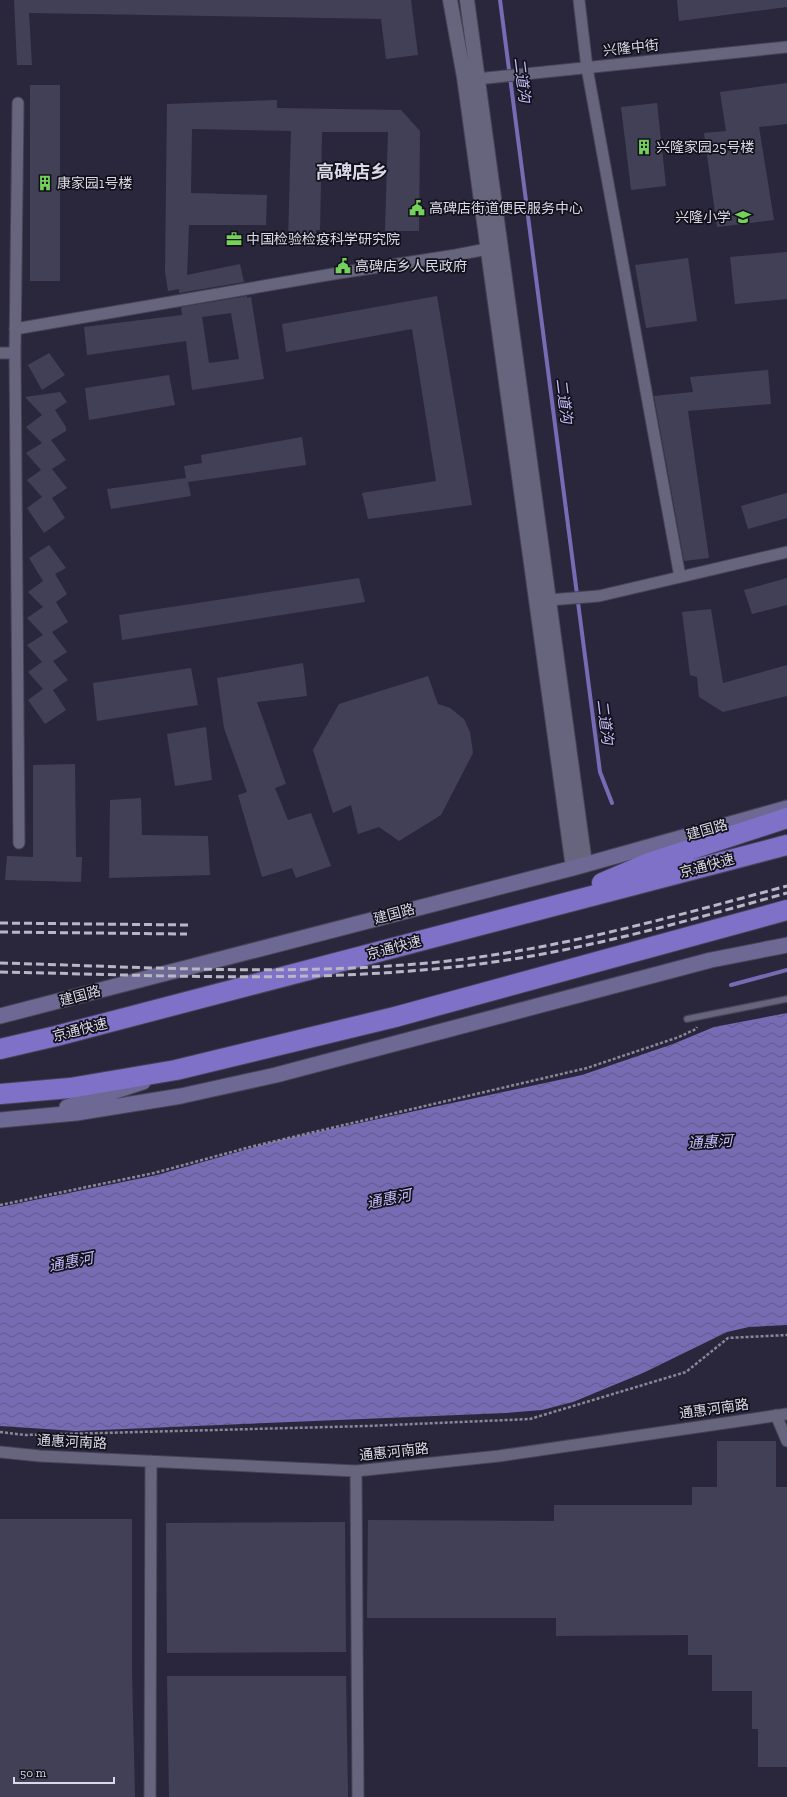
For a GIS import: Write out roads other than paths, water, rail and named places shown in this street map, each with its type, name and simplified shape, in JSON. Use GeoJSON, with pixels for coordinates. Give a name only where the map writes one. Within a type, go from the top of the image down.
{"type":"FeatureCollection","features":[{"type":"Feature","properties":{"kind":"highway"},"geometry":{"type":"LineString","coordinates":[[528,913],[649,863],[787,818]]}},
{"type":"Feature","properties":{"kind":"highway","name":"京通快速"},"geometry":{"type":"LineString","coordinates":[[0,1049],[56,1036],[787,845]]}},
{"type":"Feature","properties":{"kind":"highway"},"geometry":{"type":"LineString","coordinates":[[0,1094],[70,1088],[176,1070],[395,1016],[787,910]]}},
{"type":"Feature","properties":{"kind":"highway"},"geometry":{"type":"LineString","coordinates":[[711,930],[787,920]]}},
{"type":"Feature","properties":{"kind":"main road","name":"建国路"},"geometry":{"type":"LineString","coordinates":[[0,1016],[579,866],[787,808]]}},
{"type":"Feature","properties":{"kind":"main road"},"geometry":{"type":"LineString","coordinates":[[0,1120],[76,1113],[181,1096],[276,1075],[711,960],[787,945]]}},
{"type":"Feature","properties":{"kind":"main road"},"geometry":{"type":"LineString","coordinates":[[34,1117],[130,1087],[176,1070]]}},
{"type":"Feature","properties":{"kind":"street"},"geometry":{"type":"LineString","coordinates":[[450,0],[464,77],[487,249],[579,866]]}},
{"type":"Feature","properties":{"kind":"street"},"geometry":{"type":"LineString","coordinates":[[467,0],[480,79],[548,600],[579,866]]}},
{"type":"Feature","properties":{"kind":"street"},"geometry":{"type":"LineString","coordinates":[[579,0],[587,68],[680,577]]}},
{"type":"Feature","properties":{"kind":"street","name":"兴隆中街"},"geometry":{"type":"LineString","coordinates":[[480,79],[787,47]]}},
{"type":"Feature","properties":{"kind":"street"},"geometry":{"type":"LineString","coordinates":[[18,103],[15,353],[19,843]]}},
{"type":"Feature","properties":{"kind":"street"},"geometry":{"type":"LineString","coordinates":[[15,329],[332,274],[456,256],[487,249]]}},
{"type":"Feature","properties":{"kind":"street"},"geometry":{"type":"LineString","coordinates":[[0,353],[15,353]]}},
{"type":"Feature","properties":{"kind":"street"},"geometry":{"type":"LineString","coordinates":[[548,600],[599,596],[787,552]]}},
{"type":"Feature","properties":{"kind":"street"},"geometry":{"type":"LineString","coordinates":[[782,1414],[787,1441]]}},
{"type":"Feature","properties":{"kind":"street","name":"通惠河南路"},"geometry":{"type":"LineString","coordinates":[[0,1452],[40,1456],[356,1471],[499,1456],[782,1414]]}},
{"type":"Feature","properties":{"kind":"street"},"geometry":{"type":"LineString","coordinates":[[150,1797],[151,1461]]}},
{"type":"Feature","properties":{"kind":"street"},"geometry":{"type":"LineString","coordinates":[[356,1471],[358,1797]]}},
{"type":"Feature","properties":{"kind":"lane"},"geometry":{"type":"LineString","coordinates":[[687,1018],[787,999]]}},
{"type":"Feature","properties":{"kind":"water","name":"通惠河"},"geometry":{"type":"Polygon","coordinates":[[[787,1013],[787,1325],[749,1327],[727,1332],[643,1373],[573,1402],[542,1410],[506,1413],[76,1431],[0,1426],[0,1207],[157,1175],[276,1141],[582,1075],[673,1044],[714,1027],[787,1013]]]}},
{"type":"Feature","properties":{"kind":"waterway","name":"二道沟"},"geometry":{"type":"LineString","coordinates":[[500,0],[600,772],[612,803]]}},
{"type":"Feature","properties":{"kind":"waterway","name":"二道沟"},"geometry":{"type":"LineString","coordinates":[[731,985],[787,970]]}},
{"type":"Feature","properties":{"kind":"railway"},"geometry":{"type":"LineString","coordinates":[[0,963],[224,970],[280,970],[336,969],[448,961],[534,948],[619,930],[787,886]]}},
{"type":"Feature","properties":{"kind":"railway"},"geometry":{"type":"LineString","coordinates":[[0,972],[236,977],[354,975],[412,971],[511,959],[591,944],[670,925],[787,893]]}},
{"type":"Feature","properties":{"kind":"railway"},"geometry":{"type":"LineString","coordinates":[[0,923],[188,925]]}},
{"type":"Feature","properties":{"kind":"railway"},"geometry":{"type":"LineString","coordinates":[[0,932],[187,934]]}},
{"type":"Feature","properties":{"kind":"place","name":"兴隆家园25号楼"},"geometry":{"type":"Point","coordinates":[644,147]}},
{"type":"Feature","properties":{"kind":"place","name":"康家园1号楼"},"geometry":{"type":"Point","coordinates":[45,183]}},
{"type":"Feature","properties":{"kind":"place","name":"高碑店街道便民服务中心"},"geometry":{"type":"Point","coordinates":[417,208]}},
{"type":"Feature","properties":{"kind":"place","name":"兴隆小学"},"geometry":{"type":"Point","coordinates":[743,217]}},
{"type":"Feature","properties":{"kind":"place","name":"中国检验检疫科学研究院"},"geometry":{"type":"Point","coordinates":[234,239]}},
{"type":"Feature","properties":{"kind":"place","name":"高碑店乡人民政府"},"geometry":{"type":"Point","coordinates":[343,266]}},
{"type":"Feature","properties":{"kind":"district","name":"高碑店乡"},"geometry":{"type":"Point","coordinates":[352,172]}}]}
